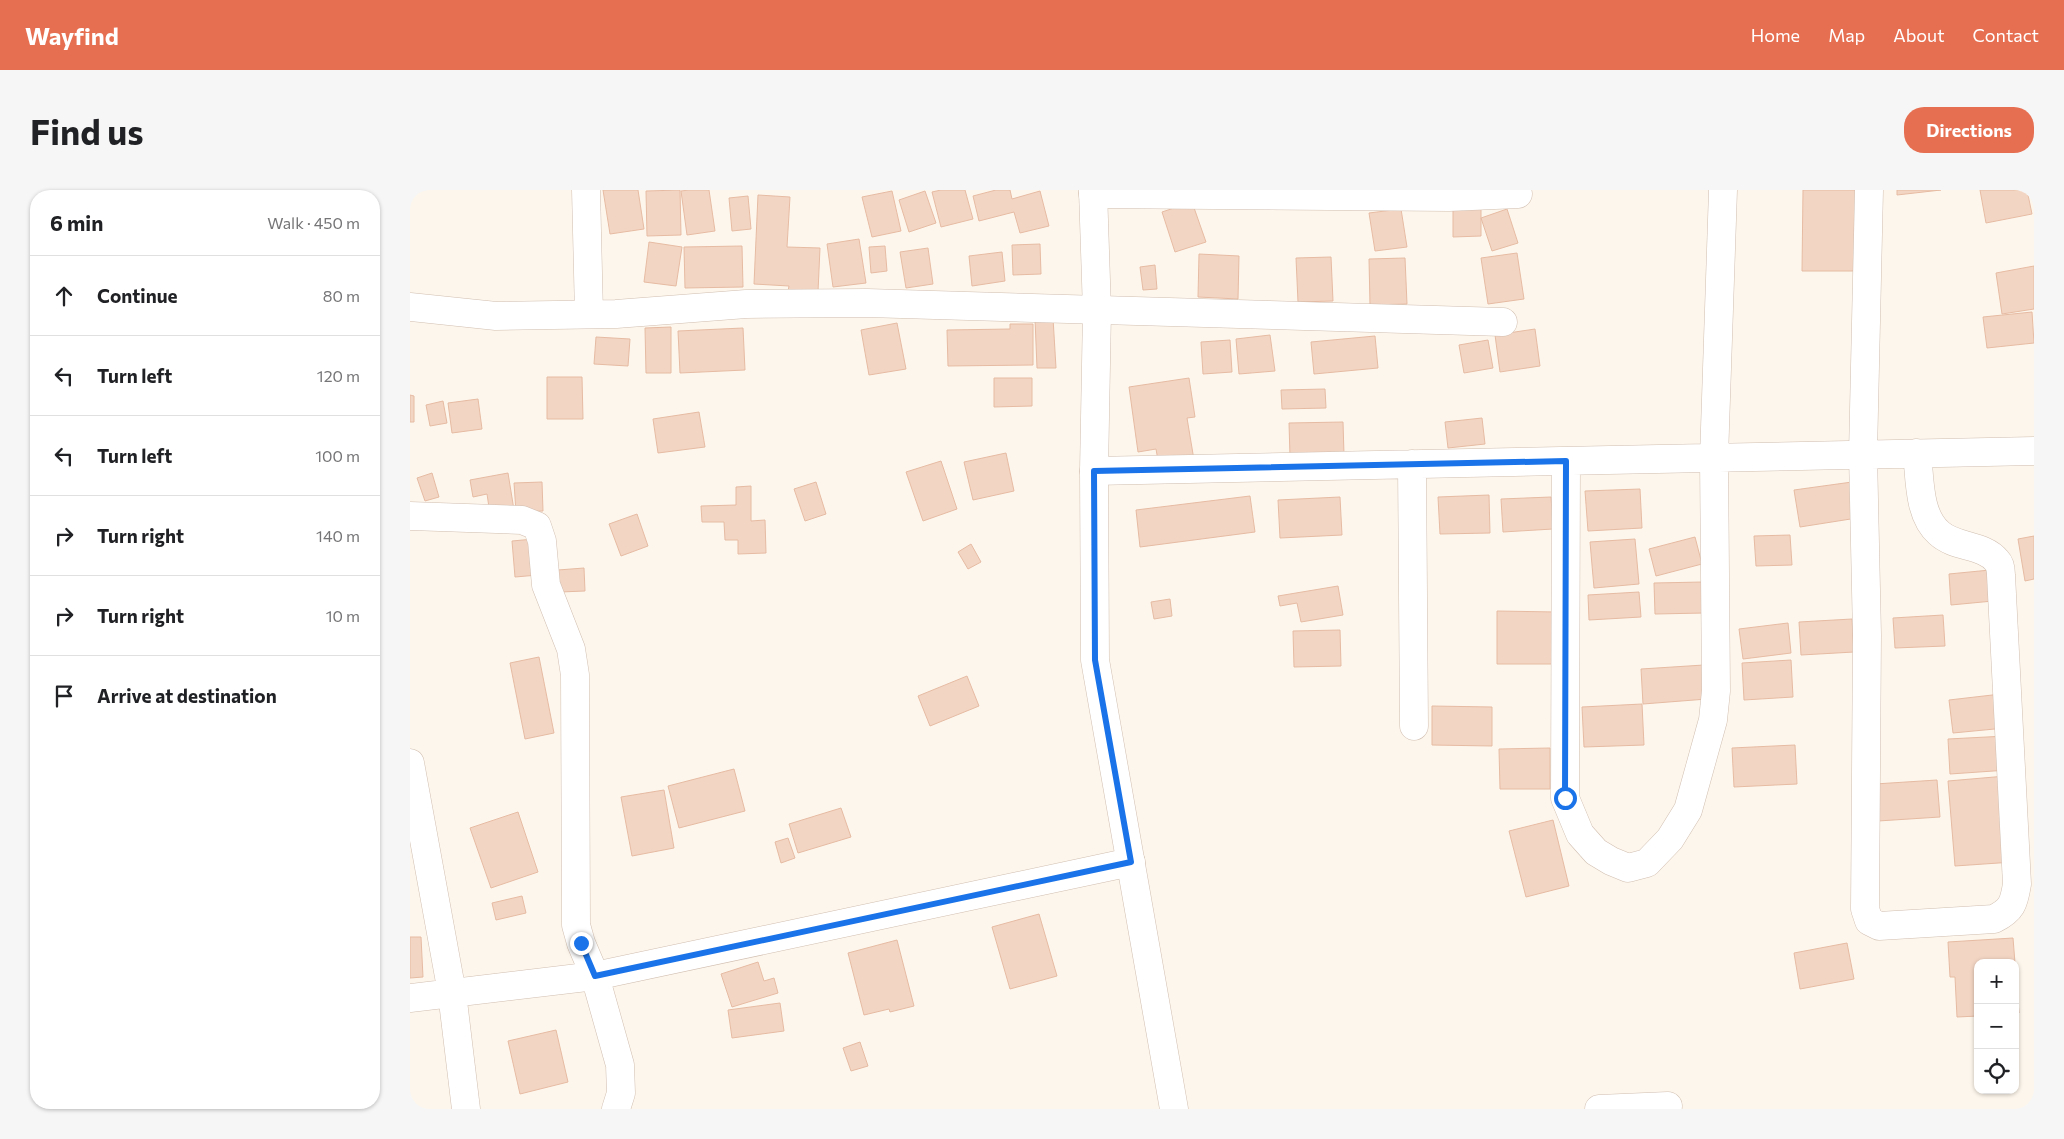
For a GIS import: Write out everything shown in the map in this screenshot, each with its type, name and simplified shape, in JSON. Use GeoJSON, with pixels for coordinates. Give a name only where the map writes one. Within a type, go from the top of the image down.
{"type":"FeatureCollection","features":[{"type":"Feature","properties":{"kind":"street"},"geometry":{"type":"LineString","coordinates":[[586,190],[589,314]]}},
{"type":"Feature","properties":{"kind":"street"},"geometry":{"type":"LineString","coordinates":[[1566,461],[1565,798],[1580,834],[1596,852],[1628,868],[1647,863],[1670,839],[1688,810],[1713,720],[1716,691],[1714,458],[1723,190]]}},
{"type":"Feature","properties":{"kind":"street"},"geometry":{"type":"LineString","coordinates":[[1869,190],[1862,454],[1867,635],[1865,909],[1869,921],[1879,926],[1994,919],[2006,914],[2014,902],[2017,884],[2002,575],[1999,562],[1989,554],[1959,544],[1939,534],[1928,516],[1922,498],[1917,453]]}},
{"type":"Feature","properties":{"kind":"street"},"geometry":{"type":"LineString","coordinates":[[1174,1109],[1095,660],[1094,471],[1097,311],[1093,192],[1518,194]]}},
{"type":"Feature","properties":{"kind":"street"},"geometry":{"type":"LineString","coordinates":[[410,307],[496,316],[616,314],[746,304],[867,303],[1504,322]]}},
{"type":"Feature","properties":{"kind":"street"},"geometry":{"type":"LineString","coordinates":[[1094,471],[2034,450]]}},
{"type":"Feature","properties":{"kind":"street"},"geometry":{"type":"LineString","coordinates":[[1412,464],[1414,726]]}},
{"type":"Feature","properties":{"kind":"street"},"geometry":{"type":"LineString","coordinates":[[410,516],[522,520],[537,526],[542,541],[546,586],[571,649],[575,675],[576,925],[581,943],[595,976],[620,1066],[621,1093],[616,1109]]}},
{"type":"Feature","properties":{"kind":"street"},"geometry":{"type":"LineString","coordinates":[[410,763],[452,993],[466,1109]]}},
{"type":"Feature","properties":{"kind":"street"},"geometry":{"type":"LineString","coordinates":[[410,998],[595,976],[1131,862]]}},
{"type":"Feature","properties":{"kind":"street"},"geometry":{"type":"LineString","coordinates":[[1599,1109],[1668,1106]]}},
{"type":"Feature","properties":{"kind":"building"},"geometry":{"type":"Polygon","coordinates":[[[603,190],[638,190],[644,229],[610,234],[603,190]]]}},
{"type":"Feature","properties":{"kind":"building"},"geometry":{"type":"Polygon","coordinates":[[[680,190],[681,235],[647,236],[646,191],[680,190]]]}},
{"type":"Feature","properties":{"kind":"building"},"geometry":{"type":"Polygon","coordinates":[[[709,190],[715,231],[687,235],[681,191],[709,190]]]}},
{"type":"Feature","properties":{"kind":"building"},"geometry":{"type":"Polygon","coordinates":[[[965,190],[973,219],[941,227],[932,192],[965,190]]]}},
{"type":"Feature","properties":{"kind":"building"},"geometry":{"type":"Polygon","coordinates":[[[996,190],[1010,190],[1012,199],[1040,191],[1049,226],[1020,233],[1014,212],[979,221],[973,196],[996,190]]]}},
{"type":"Feature","properties":{"kind":"building"},"geometry":{"type":"Polygon","coordinates":[[[1803,190],[1862,190],[1860,271],[1802,271],[1803,190]]]}},
{"type":"Feature","properties":{"kind":"building"},"geometry":{"type":"Polygon","coordinates":[[[1897,190],[1941,190],[1897,195],[1897,190]]]}},
{"type":"Feature","properties":{"kind":"building"},"geometry":{"type":"Polygon","coordinates":[[[1980,190],[2027,190],[2032,214],[1986,223],[1980,190]]]}},
{"type":"Feature","properties":{"kind":"building"},"geometry":{"type":"Polygon","coordinates":[[[892,191],[901,231],[872,237],[862,197],[892,191]]]}},
{"type":"Feature","properties":{"kind":"building"},"geometry":{"type":"Polygon","coordinates":[[[925,191],[936,223],[909,232],[899,200],[925,191]]]}},
{"type":"Feature","properties":{"kind":"building"},"geometry":{"type":"Polygon","coordinates":[[[758,195],[790,197],[787,247],[820,248],[818,292],[788,291],[789,286],[754,284],[758,195]]]}},
{"type":"Feature","properties":{"kind":"building"},"geometry":{"type":"Polygon","coordinates":[[[748,196],[751,229],[732,231],[729,198],[748,196]]]}},
{"type":"Feature","properties":{"kind":"building"},"geometry":{"type":"Polygon","coordinates":[[[1453,201],[1481,201],[1481,236],[1453,237],[1453,201]]]}},
{"type":"Feature","properties":{"kind":"building"},"geometry":{"type":"Polygon","coordinates":[[[1192,202],[1206,242],[1175,252],[1162,212],[1192,202]]]}},
{"type":"Feature","properties":{"kind":"building"},"geometry":{"type":"Polygon","coordinates":[[[1401,209],[1407,247],[1375,251],[1369,213],[1401,209]]]}},
{"type":"Feature","properties":{"kind":"building"},"geometry":{"type":"Polygon","coordinates":[[[1507,209],[1518,243],[1492,251],[1481,218],[1507,209]]]}},
{"type":"Feature","properties":{"kind":"building"},"geometry":{"type":"Polygon","coordinates":[[[859,239],[866,283],[833,287],[827,244],[859,239]]]}},
{"type":"Feature","properties":{"kind":"building"},"geometry":{"type":"Polygon","coordinates":[[[649,242],[682,247],[676,286],[644,282],[649,242]]]}},
{"type":"Feature","properties":{"kind":"building"},"geometry":{"type":"Polygon","coordinates":[[[1040,244],[1041,274],[1013,275],[1012,245],[1040,244]]]}},
{"type":"Feature","properties":{"kind":"building"},"geometry":{"type":"Polygon","coordinates":[[[742,246],[743,287],[685,288],[684,247],[742,246]]]}},
{"type":"Feature","properties":{"kind":"building"},"geometry":{"type":"Polygon","coordinates":[[[885,246],[887,271],[871,273],[869,247],[885,246]]]}},
{"type":"Feature","properties":{"kind":"building"},"geometry":{"type":"Polygon","coordinates":[[[928,248],[933,284],[906,288],[900,252],[928,248]]]}},
{"type":"Feature","properties":{"kind":"building"},"geometry":{"type":"Polygon","coordinates":[[[1002,252],[1005,281],[972,286],[969,256],[1002,252]]]}},
{"type":"Feature","properties":{"kind":"building"},"geometry":{"type":"Polygon","coordinates":[[[1517,253],[1524,299],[1488,304],[1481,258],[1517,253]]]}},
{"type":"Feature","properties":{"kind":"building"},"geometry":{"type":"Polygon","coordinates":[[[1199,254],[1239,256],[1238,299],[1198,297],[1199,254]]]}},
{"type":"Feature","properties":{"kind":"building"},"geometry":{"type":"Polygon","coordinates":[[[1331,257],[1333,301],[1298,302],[1296,258],[1331,257]]]}},
{"type":"Feature","properties":{"kind":"building"},"geometry":{"type":"Polygon","coordinates":[[[1405,258],[1407,304],[1370,305],[1369,259],[1405,258]]]}},
{"type":"Feature","properties":{"kind":"building"},"geometry":{"type":"Polygon","coordinates":[[[1155,265],[1157,289],[1143,290],[1140,267],[1155,265]]]}},
{"type":"Feature","properties":{"kind":"building"},"geometry":{"type":"Polygon","coordinates":[[[2034,266],[2034,309],[2002,314],[1996,273],[2034,266]]]}},
{"type":"Feature","properties":{"kind":"building"},"geometry":{"type":"Polygon","coordinates":[[[2032,312],[2034,343],[1987,348],[1983,317],[2032,312]]]}},
{"type":"Feature","properties":{"kind":"building"},"geometry":{"type":"Polygon","coordinates":[[[1053,318],[1056,368],[1037,368],[1035,319],[1053,318]]]}},
{"type":"Feature","properties":{"kind":"building"},"geometry":{"type":"Polygon","coordinates":[[[897,323],[906,369],[869,375],[861,330],[897,323]]]}},
{"type":"Feature","properties":{"kind":"building"},"geometry":{"type":"Polygon","coordinates":[[[1010,324],[1033,324],[1033,365],[948,366],[947,330],[1010,329],[1010,324]]]}},
{"type":"Feature","properties":{"kind":"building"},"geometry":{"type":"Polygon","coordinates":[[[671,327],[671,373],[646,373],[645,328],[671,327]]]}},
{"type":"Feature","properties":{"kind":"building"},"geometry":{"type":"Polygon","coordinates":[[[743,328],[745,370],[680,373],[678,331],[743,328]]]}},
{"type":"Feature","properties":{"kind":"building"},"geometry":{"type":"Polygon","coordinates":[[[1535,329],[1540,366],[1500,372],[1495,335],[1535,329]]]}},
{"type":"Feature","properties":{"kind":"building"},"geometry":{"type":"Polygon","coordinates":[[[1270,335],[1275,371],[1239,374],[1236,339],[1270,335]]]}},
{"type":"Feature","properties":{"kind":"building"},"geometry":{"type":"Polygon","coordinates":[[[1375,336],[1378,368],[1314,374],[1311,342],[1375,336]]]}},
{"type":"Feature","properties":{"kind":"building"},"geometry":{"type":"Polygon","coordinates":[[[596,337],[630,339],[628,366],[594,364],[596,337]]]}},
{"type":"Feature","properties":{"kind":"building"},"geometry":{"type":"Polygon","coordinates":[[[1230,340],[1232,372],[1203,374],[1201,342],[1230,340]]]}},
{"type":"Feature","properties":{"kind":"building"},"geometry":{"type":"Polygon","coordinates":[[[1488,340],[1493,368],[1464,373],[1459,345],[1488,340]]]}},
{"type":"Feature","properties":{"kind":"building"},"geometry":{"type":"Polygon","coordinates":[[[547,377],[582,377],[583,419],[547,419],[547,377]]]}},
{"type":"Feature","properties":{"kind":"building"},"geometry":{"type":"Polygon","coordinates":[[[994,378],[1032,378],[1032,406],[994,407],[994,378]]]}},
{"type":"Feature","properties":{"kind":"building"},"geometry":{"type":"Polygon","coordinates":[[[1189,378],[1195,417],[1187,418],[1194,460],[1159,466],[1156,449],[1138,452],[1129,387],[1189,378]]]}},
{"type":"Feature","properties":{"kind":"building"},"geometry":{"type":"Polygon","coordinates":[[[1325,389],[1326,408],[1282,409],[1281,390],[1325,389]]]}},
{"type":"Feature","properties":{"kind":"building"},"geometry":{"type":"Polygon","coordinates":[[[410,395],[414,396],[414,422],[410,422],[410,395]]]}},
{"type":"Feature","properties":{"kind":"building"},"geometry":{"type":"Polygon","coordinates":[[[478,399],[482,429],[452,433],[448,403],[478,399]]]}},
{"type":"Feature","properties":{"kind":"building"},"geometry":{"type":"Polygon","coordinates":[[[443,401],[447,423],[430,426],[426,405],[443,401]]]}},
{"type":"Feature","properties":{"kind":"building"},"geometry":{"type":"Polygon","coordinates":[[[699,412],[705,447],[658,453],[653,419],[699,412]]]}},
{"type":"Feature","properties":{"kind":"building"},"geometry":{"type":"Polygon","coordinates":[[[1482,418],[1485,444],[1448,448],[1445,422],[1482,418]]]}},
{"type":"Feature","properties":{"kind":"building"},"geometry":{"type":"Polygon","coordinates":[[[1343,422],[1344,455],[1290,456],[1289,423],[1343,422]]]}},
{"type":"Feature","properties":{"kind":"building"},"geometry":{"type":"Polygon","coordinates":[[[1006,453],[1014,491],[973,500],[964,462],[1006,453]]]}},
{"type":"Feature","properties":{"kind":"building"},"geometry":{"type":"Polygon","coordinates":[[[941,461],[957,509],[923,521],[906,472],[941,461]]]}},
{"type":"Feature","properties":{"kind":"building"},"geometry":{"type":"Polygon","coordinates":[[[432,473],[439,497],[425,501],[417,478],[432,473]]]}},
{"type":"Feature","properties":{"kind":"building"},"geometry":{"type":"Polygon","coordinates":[[[508,473],[514,510],[490,514],[487,494],[473,497],[470,480],[508,473]]]}},
{"type":"Feature","properties":{"kind":"building"},"geometry":{"type":"Polygon","coordinates":[[[542,482],[543,511],[516,512],[514,483],[542,482]]]}},
{"type":"Feature","properties":{"kind":"building"},"geometry":{"type":"Polygon","coordinates":[[[816,482],[826,514],[805,521],[794,489],[816,482]]]}},
{"type":"Feature","properties":{"kind":"building"},"geometry":{"type":"Polygon","coordinates":[[[1852,482],[1857,518],[1800,527],[1794,490],[1852,482]]]}},
{"type":"Feature","properties":{"kind":"building"},"geometry":{"type":"Polygon","coordinates":[[[751,486],[751,521],[765,520],[766,553],[738,554],[738,540],[725,540],[724,522],[702,522],[701,506],[736,505],[736,487],[751,486]]]}},
{"type":"Feature","properties":{"kind":"building"},"geometry":{"type":"Polygon","coordinates":[[[1640,489],[1642,528],[1588,531],[1585,491],[1640,489]]]}},
{"type":"Feature","properties":{"kind":"building"},"geometry":{"type":"Polygon","coordinates":[[[1489,495],[1490,533],[1440,534],[1438,497],[1489,495]]]}},
{"type":"Feature","properties":{"kind":"building"},"geometry":{"type":"Polygon","coordinates":[[[1250,496],[1255,532],[1140,547],[1136,510],[1250,496]]]}},
{"type":"Feature","properties":{"kind":"building"},"geometry":{"type":"Polygon","coordinates":[[[1340,497],[1342,535],[1280,538],[1278,500],[1340,497]]]}},
{"type":"Feature","properties":{"kind":"building"},"geometry":{"type":"Polygon","coordinates":[[[1551,497],[1553,529],[1503,532],[1501,499],[1551,497]]]}},
{"type":"Feature","properties":{"kind":"building"},"geometry":{"type":"Polygon","coordinates":[[[637,514],[648,546],[621,556],[609,524],[637,514]]]}},
{"type":"Feature","properties":{"kind":"building"},"geometry":{"type":"Polygon","coordinates":[[[1790,535],[1792,565],[1756,566],[1754,536],[1790,535]]]}},
{"type":"Feature","properties":{"kind":"building"},"geometry":{"type":"Polygon","coordinates":[[[2034,536],[2034,579],[2025,581],[2018,539],[2034,536]]]}},
{"type":"Feature","properties":{"kind":"building"},"geometry":{"type":"Polygon","coordinates":[[[1695,537],[1702,564],[1656,576],[1649,549],[1695,537]]]}},
{"type":"Feature","properties":{"kind":"building"},"geometry":{"type":"Polygon","coordinates":[[[534,539],[538,575],[515,577],[512,541],[534,539]]]}},
{"type":"Feature","properties":{"kind":"building"},"geometry":{"type":"Polygon","coordinates":[[[1635,539],[1639,584],[1594,588],[1590,542],[1635,539]]]}},
{"type":"Feature","properties":{"kind":"building"},"geometry":{"type":"Polygon","coordinates":[[[971,544],[981,562],[968,569],[958,552],[971,544]]]}},
{"type":"Feature","properties":{"kind":"building"},"geometry":{"type":"Polygon","coordinates":[[[584,568],[585,591],[560,592],[558,570],[584,568]]]}},
{"type":"Feature","properties":{"kind":"building"},"geometry":{"type":"Polygon","coordinates":[[[1990,570],[1993,601],[1951,605],[1949,574],[1990,570]]]}},
{"type":"Feature","properties":{"kind":"building"},"geometry":{"type":"Polygon","coordinates":[[[1703,582],[1704,613],[1655,614],[1654,583],[1703,582]]]}},
{"type":"Feature","properties":{"kind":"building"},"geometry":{"type":"Polygon","coordinates":[[[1338,586],[1343,615],[1301,622],[1297,603],[1280,606],[1278,596],[1338,586]]]}},
{"type":"Feature","properties":{"kind":"building"},"geometry":{"type":"Polygon","coordinates":[[[1639,592],[1641,617],[1589,620],[1588,595],[1639,592]]]}},
{"type":"Feature","properties":{"kind":"building"},"geometry":{"type":"Polygon","coordinates":[[[1170,599],[1172,616],[1154,619],[1151,602],[1170,599]]]}},
{"type":"Feature","properties":{"kind":"building"},"geometry":{"type":"Polygon","coordinates":[[[1497,611],[1556,612],[1555,664],[1497,664],[1497,611]]]}},
{"type":"Feature","properties":{"kind":"building"},"geometry":{"type":"Polygon","coordinates":[[[1943,615],[1945,646],[1895,648],[1893,618],[1943,615]]]}},
{"type":"Feature","properties":{"kind":"building"},"geometry":{"type":"Polygon","coordinates":[[[1852,619],[1854,652],[1801,655],[1799,622],[1852,619]]]}},
{"type":"Feature","properties":{"kind":"building"},"geometry":{"type":"Polygon","coordinates":[[[1788,623],[1791,653],[1743,659],[1739,629],[1788,623]]]}},
{"type":"Feature","properties":{"kind":"building"},"geometry":{"type":"Polygon","coordinates":[[[1340,630],[1341,666],[1294,667],[1293,631],[1340,630]]]}},
{"type":"Feature","properties":{"kind":"building"},"geometry":{"type":"Polygon","coordinates":[[[539,657],[554,733],[525,739],[510,663],[539,657]]]}},
{"type":"Feature","properties":{"kind":"building"},"geometry":{"type":"Polygon","coordinates":[[[1791,660],[1793,697],[1744,700],[1742,663],[1791,660]]]}},
{"type":"Feature","properties":{"kind":"building"},"geometry":{"type":"Polygon","coordinates":[[[1704,665],[1707,699],[1643,704],[1641,669],[1704,665]]]}},
{"type":"Feature","properties":{"kind":"building"},"geometry":{"type":"Polygon","coordinates":[[[967,676],[979,706],[930,726],[918,696],[967,676]]]}},
{"type":"Feature","properties":{"kind":"building"},"geometry":{"type":"Polygon","coordinates":[[[2001,694],[2005,728],[1953,733],[1949,700],[2001,694]]]}},
{"type":"Feature","properties":{"kind":"building"},"geometry":{"type":"Polygon","coordinates":[[[1642,704],[1644,745],[1584,747],[1582,707],[1642,704]]]}},
{"type":"Feature","properties":{"kind":"building"},"geometry":{"type":"Polygon","coordinates":[[[1432,706],[1492,707],[1492,746],[1432,745],[1432,706]]]}},
{"type":"Feature","properties":{"kind":"building"},"geometry":{"type":"Polygon","coordinates":[[[2006,736],[2008,770],[1950,774],[1948,739],[2006,736]]]}},
{"type":"Feature","properties":{"kind":"building"},"geometry":{"type":"Polygon","coordinates":[[[1795,745],[1797,784],[1734,787],[1732,748],[1795,745]]]}},
{"type":"Feature","properties":{"kind":"building"},"geometry":{"type":"Polygon","coordinates":[[[1550,748],[1550,789],[1500,789],[1499,749],[1550,748]]]}},
{"type":"Feature","properties":{"kind":"building"},"geometry":{"type":"Polygon","coordinates":[[[734,769],[745,811],[679,828],[668,786],[734,769]]]}},
{"type":"Feature","properties":{"kind":"building"},"geometry":{"type":"Polygon","coordinates":[[[2006,776],[2013,862],[1955,866],[1948,781],[2006,776]]]}},
{"type":"Feature","properties":{"kind":"building"},"geometry":{"type":"Polygon","coordinates":[[[1937,780],[1940,817],[1878,821],[1875,784],[1937,780]]]}},
{"type":"Feature","properties":{"kind":"building"},"geometry":{"type":"Polygon","coordinates":[[[664,790],[674,848],[632,856],[621,797],[664,790]]]}},
{"type":"Feature","properties":{"kind":"building"},"geometry":{"type":"Polygon","coordinates":[[[841,808],[851,837],[798,853],[789,824],[841,808]]]}},
{"type":"Feature","properties":{"kind":"building"},"geometry":{"type":"Polygon","coordinates":[[[518,812],[538,872],[491,888],[470,828],[518,812]]]}},
{"type":"Feature","properties":{"kind":"building"},"geometry":{"type":"Polygon","coordinates":[[[1553,820],[1569,886],[1526,897],[1509,831],[1553,820]]]}},
{"type":"Feature","properties":{"kind":"building"},"geometry":{"type":"Polygon","coordinates":[[[788,838],[795,858],[781,863],[775,842],[788,838]]]}},
{"type":"Feature","properties":{"kind":"building"},"geometry":{"type":"Polygon","coordinates":[[[522,896],[526,913],[496,920],[492,903],[522,896]]]}},
{"type":"Feature","properties":{"kind":"building"},"geometry":{"type":"Polygon","coordinates":[[[1039,914],[1057,976],[1010,989],[992,927],[1039,914]]]}},
{"type":"Feature","properties":{"kind":"building"},"geometry":{"type":"Polygon","coordinates":[[[410,937],[421,937],[423,977],[410,978],[410,937]]]}},
{"type":"Feature","properties":{"kind":"building"},"geometry":{"type":"Polygon","coordinates":[[[2013,938],[2015,959],[1974,959],[1974,1016],[1957,1017],[1955,977],[1950,977],[1948,942],[2013,938]]]}},
{"type":"Feature","properties":{"kind":"building"},"geometry":{"type":"Polygon","coordinates":[[[897,940],[914,1006],[890,1012],[889,1009],[864,1015],[848,953],[897,940]]]}},
{"type":"Feature","properties":{"kind":"building"},"geometry":{"type":"Polygon","coordinates":[[[1847,943],[1854,979],[1800,989],[1794,953],[1847,943]]]}},
{"type":"Feature","properties":{"kind":"building"},"geometry":{"type":"Polygon","coordinates":[[[758,962],[764,981],[774,978],[778,993],[732,1007],[721,974],[758,962]]]}},
{"type":"Feature","properties":{"kind":"building"},"geometry":{"type":"Polygon","coordinates":[[[780,1003],[784,1031],[732,1038],[728,1010],[780,1003]]]}},
{"type":"Feature","properties":{"kind":"building"},"geometry":{"type":"Polygon","coordinates":[[[556,1030],[568,1082],[520,1094],[508,1041],[556,1030]]]}},
{"type":"Feature","properties":{"kind":"building"},"geometry":{"type":"Polygon","coordinates":[[[860,1042],[868,1066],[851,1071],[843,1048],[860,1042]]]}},
{"type":"Feature","properties":{"kind":"route"},"geometry":{"type":"LineString","coordinates":[[581,943],[595,976],[1131,862],[1095,660],[1094,471],[1566,461],[1565,798]]}}]}
